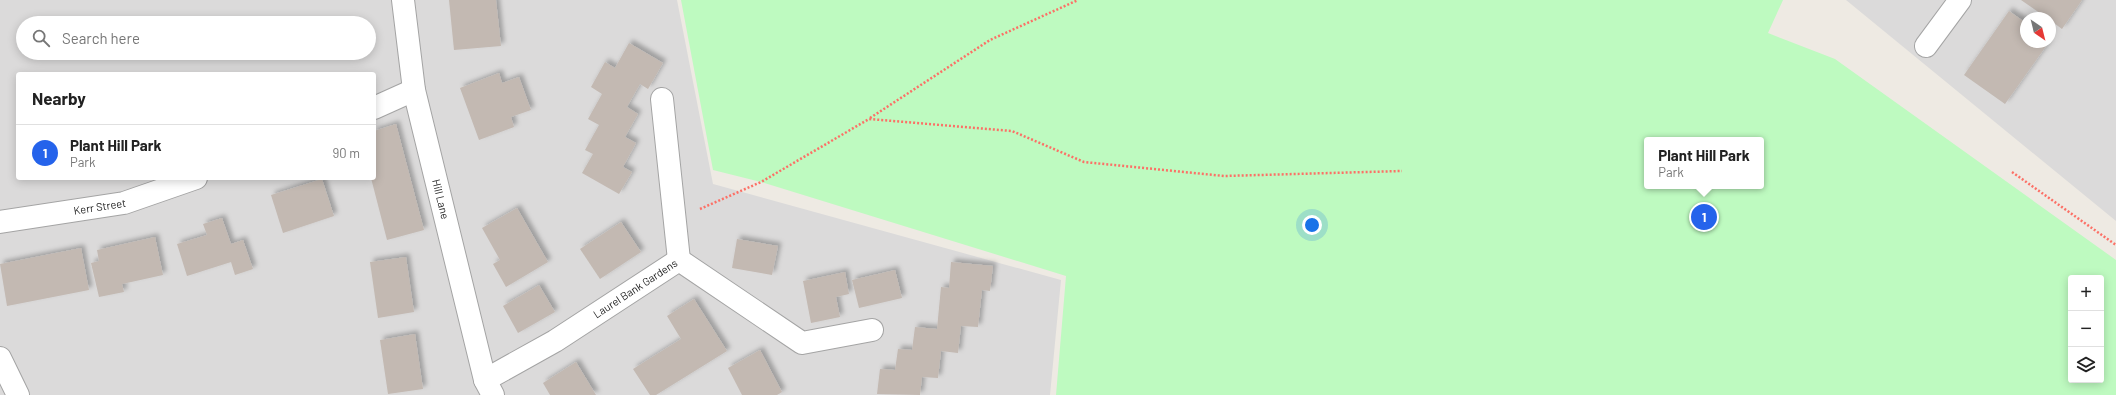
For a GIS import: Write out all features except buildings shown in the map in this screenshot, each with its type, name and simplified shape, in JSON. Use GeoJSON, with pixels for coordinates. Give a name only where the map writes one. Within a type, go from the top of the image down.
{"type":"FeatureCollection","features":[{"type":"Feature","properties":{"kind":"street","name":"Hill Lane"},"geometry":{"type":"LineString","coordinates":[[403,0],[414,90],[489,387]]}},
{"type":"Feature","properties":{"kind":"street"},"geometry":{"type":"LineString","coordinates":[[1926,46],[1960,0]]}},
{"type":"Feature","properties":{"kind":"street"},"geometry":{"type":"LineString","coordinates":[[376,107],[414,90]]}},
{"type":"Feature","properties":{"kind":"street"},"geometry":{"type":"LineString","coordinates":[[662,99],[679,260]]}},
{"type":"Feature","properties":{"kind":"street","name":"Kerr Street"},"geometry":{"type":"LineString","coordinates":[[0,222],[124,203],[190,180]]}},
{"type":"Feature","properties":{"kind":"street","name":"Laurel Bank Gardens"},"geometry":{"type":"LineString","coordinates":[[489,387],[555,341],[679,260],[802,343],[872,330]]}},
{"type":"Feature","properties":{"kind":"street"},"geometry":{"type":"LineString","coordinates":[[0,358],[18,395]]}},
{"type":"Feature","properties":{"kind":"path"},"geometry":{"type":"LineString","coordinates":[[675,219],[749,189],[869,119],[990,40],[1078,0]]}},
{"type":"Feature","properties":{"kind":"path"},"geometry":{"type":"LineString","coordinates":[[869,119],[1012,131],[1084,162],[1224,176],[1402,171]]}},
{"type":"Feature","properties":{"kind":"path"},"geometry":{"type":"LineString","coordinates":[[2012,172],[2116,245]]}},
{"type":"Feature","properties":{"kind":"shaded area"},"geometry":{"type":"Polygon","coordinates":[[[0,0],[677,0],[713,184],[1061,280],[1050,395],[0,395],[0,0]]]}},
{"type":"Feature","properties":{"kind":"shaded area"},"geometry":{"type":"Polygon","coordinates":[[[1846,0],[2116,0],[2116,221],[1846,0]]]}},
{"type":"Feature","properties":{"kind":"green space"},"geometry":{"type":"Polygon","coordinates":[[[681,0],[1783,0],[1768,33],[1835,59],[2116,260],[2116,395],[1056,395],[1066,276],[761,182],[713,170],[681,0]]]}},
{"type":"Feature","properties":{"kind":"place","name":"Plant Hill Park"},"geometry":{"type":"Point","coordinates":[1704,217]}}]}
